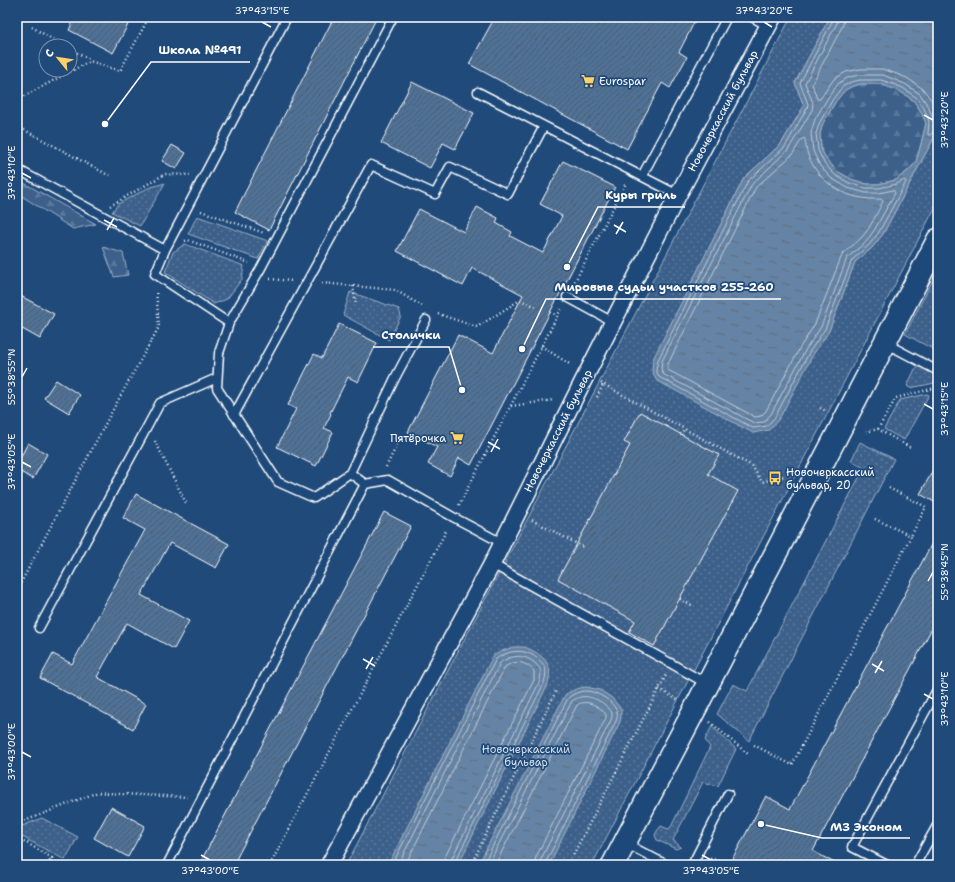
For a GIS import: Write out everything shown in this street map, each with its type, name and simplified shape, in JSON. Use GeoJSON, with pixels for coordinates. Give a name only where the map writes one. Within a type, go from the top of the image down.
{"type":"FeatureCollection","features":[{"type":"Feature","properties":{"kind":"street","name":"Новочеркасский бульвар"},"geometry":{"type":"LineString","coordinates":[[329,865],[492,564],[575,396],[678,195],[771,21]]}},
{"type":"Feature","properties":{"kind":"street"},"geometry":{"type":"LineString","coordinates":[[613,865],[938,240]]}},
{"type":"Feature","properties":{"kind":"lane"},"geometry":{"type":"LineString","coordinates":[[228,323],[155,274],[165,250],[187,207],[287,17]]}},
{"type":"Feature","properties":{"kind":"lane"},"geometry":{"type":"LineString","coordinates":[[393,17],[261,268],[228,323],[219,353],[217,388],[278,482],[314,498],[350,473],[395,378],[426,320]]}},
{"type":"Feature","properties":{"kind":"lane"},"geometry":{"type":"LineString","coordinates":[[642,176],[726,17]]}},
{"type":"Feature","properties":{"kind":"lane"},"geometry":{"type":"LineString","coordinates":[[752,17],[771,21]]}},
{"type":"Feature","properties":{"kind":"lane"},"geometry":{"type":"LineString","coordinates":[[478,92],[678,195]]}},
{"type":"Feature","properties":{"kind":"lane"},"geometry":{"type":"LineString","coordinates":[[234,415],[308,282],[371,164],[435,194],[450,167],[508,194],[544,126]]}},
{"type":"Feature","properties":{"kind":"lane"},"geometry":{"type":"LineString","coordinates":[[17,169],[165,250]]}},
{"type":"Feature","properties":{"kind":"lane"},"geometry":{"type":"LineString","coordinates":[[567,298],[613,322]]}},
{"type":"Feature","properties":{"kind":"lane"},"geometry":{"type":"LineString","coordinates":[[885,343],[938,371]]}},
{"type":"Feature","properties":{"kind":"lane"},"geometry":{"type":"LineString","coordinates":[[39,628],[160,403],[217,378]]}},
{"type":"Feature","properties":{"kind":"lane"},"geometry":{"type":"LineString","coordinates":[[350,473],[365,484],[388,480],[502,543]]}},
{"type":"Feature","properties":{"kind":"lane"},"geometry":{"type":"LineString","coordinates":[[166,865],[365,484]]}},
{"type":"Feature","properties":{"kind":"lane"},"geometry":{"type":"LineString","coordinates":[[492,564],[707,684]]}},
{"type":"Feature","properties":{"kind":"lane"},"geometry":{"type":"LineString","coordinates":[[887,865],[852,847],[938,688]]}},
{"type":"Feature","properties":{"kind":"lane"},"geometry":{"type":"LineString","coordinates":[[692,865],[728,794]]}},
{"type":"Feature","properties":{"kind":"lane"},"geometry":{"type":"LineString","coordinates":[[915,865],[938,824]]}},
{"type":"Feature","properties":{"kind":"lane"},"geometry":{"type":"LineString","coordinates":[[624,842],[667,865]]}},
{"type":"Feature","properties":{"kind":"path"},"geometry":{"type":"LineString","coordinates":[[78,53],[90,60],[120,71],[149,17]]}},
{"type":"Feature","properties":{"kind":"path"},"geometry":{"type":"LineString","coordinates":[[32,28],[50,38]]}},
{"type":"Feature","properties":{"kind":"path"},"geometry":{"type":"LineString","coordinates":[[17,100],[90,60]]}},
{"type":"Feature","properties":{"kind":"path"},"geometry":{"type":"LineString","coordinates":[[17,126],[110,176]]}},
{"type":"Feature","properties":{"kind":"path"},"geometry":{"type":"LineString","coordinates":[[270,865],[511,406],[632,171]]}},
{"type":"Feature","properties":{"kind":"path"},"geometry":{"type":"LineString","coordinates":[[97,213],[165,174],[204,175]]}},
{"type":"Feature","properties":{"kind":"path"},"geometry":{"type":"LineString","coordinates":[[187,207],[277,238]]}},
{"type":"Feature","properties":{"kind":"path"},"geometry":{"type":"LineString","coordinates":[[165,250],[188,240],[261,268]]}},
{"type":"Feature","properties":{"kind":"path"},"geometry":{"type":"LineString","coordinates":[[17,590],[116,404],[159,327],[155,274]]}},
{"type":"Feature","properties":{"kind":"path"},"geometry":{"type":"LineString","coordinates":[[256,277],[395,290],[425,308]]}},
{"type":"Feature","properties":{"kind":"path"},"geometry":{"type":"LineString","coordinates":[[353,286],[356,306]]}},
{"type":"Feature","properties":{"kind":"path"},"geometry":{"type":"LineString","coordinates":[[438,314],[477,328],[520,300],[537,307]]}},
{"type":"Feature","properties":{"kind":"path"},"geometry":{"type":"LineString","coordinates":[[550,312],[557,315]]}},
{"type":"Feature","properties":{"kind":"path"},"geometry":{"type":"LineString","coordinates":[[541,346],[575,368]]}},
{"type":"Feature","properties":{"kind":"path"},"geometry":{"type":"LineString","coordinates":[[599,382],[752,466],[762,482],[784,476]]}},
{"type":"Feature","properties":{"kind":"path"},"geometry":{"type":"LineString","coordinates":[[878,429],[896,398],[938,387]]}},
{"type":"Feature","properties":{"kind":"path"},"geometry":{"type":"LineString","coordinates":[[511,406],[575,396]]}},
{"type":"Feature","properties":{"kind":"path"},"geometry":{"type":"LineString","coordinates":[[820,408],[826,411]]}},
{"type":"Feature","properties":{"kind":"path"},"geometry":{"type":"LineString","coordinates":[[148,426],[187,505]]}},
{"type":"Feature","properties":{"kind":"path"},"geometry":{"type":"LineString","coordinates":[[681,435],[684,429]]}},
{"type":"Feature","properties":{"kind":"path"},"geometry":{"type":"LineString","coordinates":[[866,432],[878,429],[911,448]]}},
{"type":"Feature","properties":{"kind":"path"},"geometry":{"type":"LineString","coordinates":[[378,482],[400,439]]}},
{"type":"Feature","properties":{"kind":"path"},"geometry":{"type":"LineString","coordinates":[[754,745],[792,765],[926,507],[889,488]]}},
{"type":"Feature","properties":{"kind":"path"},"geometry":{"type":"LineString","coordinates":[[873,518],[911,536]]}},
{"type":"Feature","properties":{"kind":"path"},"geometry":{"type":"LineString","coordinates":[[532,520],[585,548]]}},
{"type":"Feature","properties":{"kind":"path"},"geometry":{"type":"LineString","coordinates":[[680,599],[694,606]]}},
{"type":"Feature","properties":{"kind":"path"},"geometry":{"type":"LineString","coordinates":[[568,865],[672,664]]}},
{"type":"Feature","properties":{"kind":"path"},"geometry":{"type":"LineString","coordinates":[[471,865],[557,689]]}},
{"type":"Feature","properties":{"kind":"path"},"geometry":{"type":"LineString","coordinates":[[17,824],[98,792],[201,797]]}},
{"type":"Feature","properties":{"kind":"path"},"geometry":{"type":"LineString","coordinates":[[17,837],[52,858],[47,865]]}},
{"type":"Feature","properties":{"kind":"path"},"geometry":{"type":"LineString","coordinates":[[706,862],[711,859],[731,861]]}},
{"type":"Feature","properties":{"kind":"green space","name":"Новочеркасский бульвар"},"geometry":{"type":"Polygon","coordinates":[[[791,17],[830,17],[795,83],[804,106],[781,144],[744,178],[654,359],[814,353],[829,331],[855,262],[872,248],[883,234],[938,130],[938,202],[592,865],[346,865],[791,17]]]}},
{"type":"Feature","properties":{"kind":"green space"},"geometry":{"type":"Polygon","coordinates":[[[861,84],[881,84],[901,92],[914,101],[926,123],[916,162],[896,180],[878,184],[866,184],[851,179],[837,171],[827,160],[821,149],[820,134],[823,123],[836,101],[845,90],[861,84]]]}},
{"type":"Feature","properties":{"kind":"green space"},"geometry":{"type":"Polygon","coordinates":[[[17,179],[96,224],[73,229],[17,193],[17,179]]]}},
{"type":"Feature","properties":{"kind":"green space"},"geometry":{"type":"Polygon","coordinates":[[[165,183],[140,226],[112,212],[118,204],[148,188],[165,183]]]}},
{"type":"Feature","properties":{"kind":"green space"},"geometry":{"type":"Polygon","coordinates":[[[197,216],[268,241],[258,259],[188,234],[197,216]]]}},
{"type":"Feature","properties":{"kind":"green space"},"geometry":{"type":"Polygon","coordinates":[[[185,244],[244,266],[242,279],[227,299],[214,304],[165,272],[173,252],[185,244]]]}},
{"type":"Feature","properties":{"kind":"green space"},"geometry":{"type":"Polygon","coordinates":[[[103,247],[123,253],[128,275],[114,277],[103,247]]]}},
{"type":"Feature","properties":{"kind":"green space"},"geometry":{"type":"Polygon","coordinates":[[[938,270],[938,352],[905,334],[938,270]]]}},
{"type":"Feature","properties":{"kind":"green space"},"geometry":{"type":"Polygon","coordinates":[[[350,292],[399,309],[401,316],[389,340],[343,315],[350,292]]]}},
{"type":"Feature","properties":{"kind":"green space"},"geometry":{"type":"Polygon","coordinates":[[[919,367],[938,375],[935,383],[910,388],[907,386],[915,369],[919,367]]]}},
{"type":"Feature","properties":{"kind":"green space"},"geometry":{"type":"Polygon","coordinates":[[[927,394],[929,395],[904,440],[884,429],[900,400],[927,394]]]}},
{"type":"Feature","properties":{"kind":"green space"},"geometry":{"type":"Polygon","coordinates":[[[860,442],[894,459],[749,741],[717,714],[733,684],[747,691],[864,468],[851,461],[860,442]]]}},
{"type":"Feature","properties":{"kind":"green space"},"geometry":{"type":"Polygon","coordinates":[[[712,726],[736,749],[718,786],[703,782],[673,840],[681,847],[676,849],[657,840],[655,835],[661,826],[668,829],[671,827],[710,747],[705,740],[712,726]]]}},
{"type":"Feature","properties":{"kind":"green space"},"geometry":{"type":"Polygon","coordinates":[[[42,818],[78,837],[65,860],[17,834],[17,828],[42,818]]]}},
{"type":"Feature","properties":{"kind":"water"},"geometry":{"type":"Polygon","coordinates":[[[830,17],[938,17],[938,130],[883,234],[872,248],[855,262],[829,331],[814,353],[779,419],[769,430],[753,433],[656,380],[652,370],[653,359],[744,178],[781,144],[804,106],[795,83],[830,17]],[[861,84],[845,90],[836,101],[823,123],[820,134],[821,149],[827,160],[837,171],[851,179],[867,184],[878,184],[896,180],[910,169],[916,162],[926,123],[914,101],[901,92],[881,84],[861,84]]]}},
{"type":"Feature","properties":{"kind":"water"},"geometry":{"type":"Polygon","coordinates":[[[513,647],[530,649],[544,659],[548,665],[550,674],[548,684],[458,865],[388,865],[493,656],[513,647]]]}},
{"type":"Feature","properties":{"kind":"water"},"geometry":{"type":"Polygon","coordinates":[[[586,687],[600,690],[612,698],[621,709],[620,722],[549,865],[478,865],[565,695],[580,688],[586,687]]]}},
{"type":"Feature","properties":{"kind":"building"},"geometry":{"type":"Polygon","coordinates":[[[75,17],[132,17],[113,53],[69,30],[75,17]]]}},
{"type":"Feature","properties":{"kind":"building"},"geometry":{"type":"Polygon","coordinates":[[[334,17],[377,17],[269,230],[235,212],[334,17]]]}},
{"type":"Feature","properties":{"kind":"building","name":"Eurospar"},"geometry":{"type":"Polygon","coordinates":[[[495,17],[697,17],[679,52],[687,57],[670,88],[662,83],[627,149],[469,64],[495,17]]]}},
{"type":"Feature","properties":{"kind":"building"},"geometry":{"type":"Polygon","coordinates":[[[412,82],[474,113],[455,149],[443,143],[430,168],[381,143],[412,82]]]}},
{"type":"Feature","properties":{"kind":"building"},"geometry":{"type":"Polygon","coordinates":[[[172,145],[186,153],[176,169],[162,161],[172,145]]]}},
{"type":"Feature","properties":{"kind":"building"},"geometry":{"type":"Polygon","coordinates":[[[563,161],[615,187],[471,465],[459,458],[450,476],[428,464],[437,447],[408,432],[458,335],[493,353],[523,295],[472,268],[463,286],[397,251],[419,209],[464,232],[477,207],[498,218],[496,223],[512,232],[510,236],[543,253],[562,216],[540,204],[563,161]]]}},
{"type":"Feature","properties":{"kind":"building"},"geometry":{"type":"Polygon","coordinates":[[[17,294],[54,314],[40,339],[17,326],[17,294]]]}},
{"type":"Feature","properties":{"kind":"building"},"geometry":{"type":"Polygon","coordinates":[[[339,324],[377,343],[358,382],[348,377],[330,413],[331,414],[324,428],[333,432],[316,466],[277,447],[296,409],[288,405],[314,354],[322,358],[339,324]]]}},
{"type":"Feature","properties":{"kind":"building"},"geometry":{"type":"Polygon","coordinates":[[[56,380],[80,395],[69,413],[44,398],[56,380]]]}},
{"type":"Feature","properties":{"kind":"building"},"geometry":{"type":"Polygon","coordinates":[[[640,412],[719,455],[708,474],[738,491],[654,646],[629,632],[635,621],[558,579],[630,445],[624,442],[640,412]]]}},
{"type":"Feature","properties":{"kind":"building"},"geometry":{"type":"Polygon","coordinates":[[[28,443],[47,454],[33,479],[17,470],[17,464],[28,443]]]}},
{"type":"Feature","properties":{"kind":"building"},"geometry":{"type":"Polygon","coordinates":[[[938,461],[938,504],[920,494],[938,461]]]}},
{"type":"Feature","properties":{"kind":"building"},"geometry":{"type":"Polygon","coordinates":[[[136,494],[229,544],[216,568],[170,543],[141,595],[189,621],[174,649],[127,623],[97,677],[146,704],[133,729],[40,678],[53,654],[72,664],[145,530],[123,518],[136,494]]]}},
{"type":"Feature","properties":{"kind":"building"},"geometry":{"type":"Polygon","coordinates":[[[384,512],[411,526],[233,865],[199,865],[384,512]]]}},
{"type":"Feature","properties":{"kind":"building"},"geometry":{"type":"Polygon","coordinates":[[[938,532],[938,617],[813,851],[838,865],[729,865],[766,796],[790,809],[938,532]]]}},
{"type":"Feature","properties":{"kind":"building"},"geometry":{"type":"Polygon","coordinates":[[[111,807],[145,826],[128,857],[94,838],[111,807]]]}},
{"type":"Feature","properties":{"kind":"place","name":"Eurospar"},"geometry":{"type":"Point","coordinates":[588,81]}},
{"type":"Feature","properties":{"kind":"place","name":"Школа №491"},"geometry":{"type":"Point","coordinates":[105,124]}},
{"type":"Feature","properties":{"kind":"place","name":"Куры гриль"},"geometry":{"type":"Point","coordinates":[567,267]}},
{"type":"Feature","properties":{"kind":"place","name":"Мировые судьи участков 255-260"},"geometry":{"type":"Point","coordinates":[522,349]}},
{"type":"Feature","properties":{"kind":"place","name":"Столички"},"geometry":{"type":"Point","coordinates":[462,390]}},
{"type":"Feature","properties":{"kind":"place","name":"Пятёрочка"},"geometry":{"type":"Point","coordinates":[457,438]}},
{"type":"Feature","properties":{"kind":"place","name":"Новочеркасский бульвар, 20"},"geometry":{"type":"Point","coordinates":[775,478]}},
{"type":"Feature","properties":{"kind":"place","name":"МЗ Эконом"},"geometry":{"type":"Point","coordinates":[761,824]}}]}
